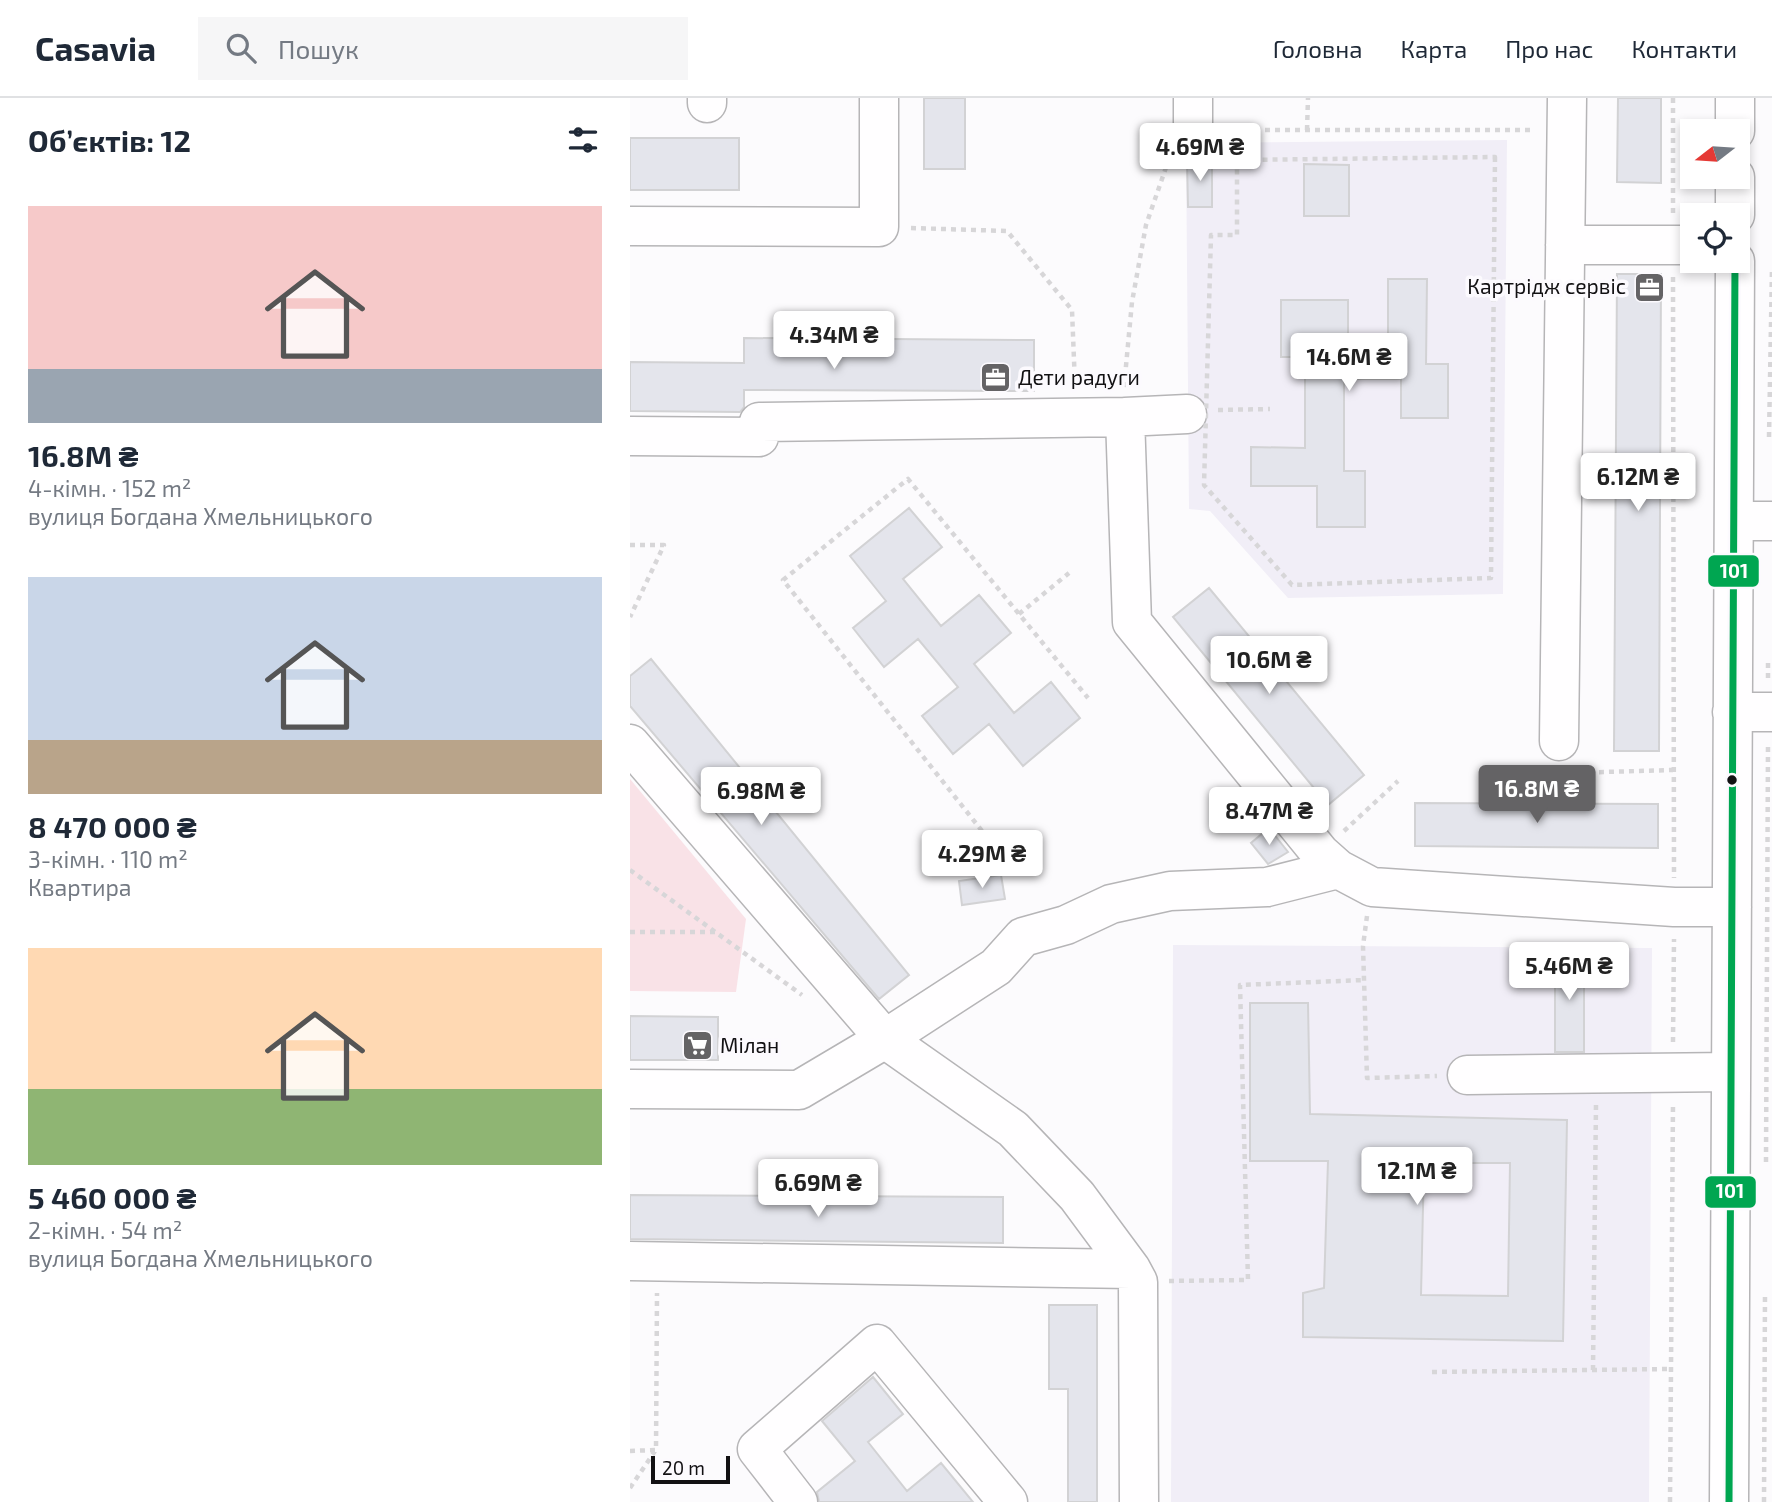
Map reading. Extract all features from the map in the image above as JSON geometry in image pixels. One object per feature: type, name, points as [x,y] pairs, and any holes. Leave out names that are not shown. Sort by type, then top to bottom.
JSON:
[{"type":"street","points":[[630,226],[879,227],[879,98]]},
{"type":"street","points":[[1735,98],[1735,119]]},
{"type":"street","points":[[1557,757],[1567,114]]},
{"type":"street","points":[[1565,245],[1680,245]]},
{"type":"street","points":[[1729,1502],[1732,907],[1758,712],[1734,520],[1735,273]]},
{"type":"street","points":[[630,436],[759,437],[759,422],[1077,418],[1198,413]]},
{"type":"street","points":[[1125,417],[1132,622],[1329,861],[1372,887],[1674,907],[1732,907]]},
{"type":"street","points":[[1734,520],[1772,521]]},
{"type":"street","points":[[630,744],[885,1039],[1013,1129],[1077,1196],[1135,1275],[1139,1502]]},
{"type":"street","points":[[630,1089],[799,1090],[885,1039],[996,967],[1023,937],[1066,925],[1111,904],[1170,891],[1267,887],[1329,861]]},
{"type":"street","points":[[1467,1075],[1731,1072]]},
{"type":"street","points":[[643,1261],[1135,1275]]},
{"type":"street","points":[[798,1502],[757,1449],[877,1344],[1008,1502]]},
{"type":"path","points":[[1307,130],[1308,98]]},
{"type":"path","points":[[1673,98],[1680,203]]},
{"type":"path","points":[[1125,417],[1126,349],[1146,225],[1174,145],[1193,114],[1307,130],[1567,114]]},
{"type":"path","points":[[1495,157],[1491,578],[1292,585],[1204,485],[1198,413],[1211,235],[1237,235],[1237,160],[1495,157]]},
{"type":"path","points":[[879,227],[1007,230],[1072,310],[1077,418]]},
{"type":"path","points":[[1769,446],[1772,267]]},
{"type":"path","points":[[1670,1502],[1673,771],[1682,273]]},
{"type":"path","points":[[1198,413],[1269,409]]},
{"type":"path","points":[[1013,870],[783,580],[908,479],[1088,698]]},
{"type":"path","points":[[630,545],[664,545],[630,617]]},
{"type":"path","points":[[1019,614],[1069,573]]},
{"type":"path","points":[[1765,1176],[1758,712],[1768,657]]},
{"type":"path","points":[[1557,757],[1673,771]]},
{"type":"path","points":[[1329,861],[1398,781]]},
{"type":"path","points":[[630,870],[807,998]]},
{"type":"path","points":[[1372,887],[1363,946],[1367,1078],[1467,1075]]},
{"type":"path","points":[[630,932],[716,932]]},
{"type":"path","points":[[1135,1275],[1248,1280],[1240,985],[1364,980]]},
{"type":"path","points":[[1593,1370],[1596,1074]]},
{"type":"path","points":[[630,1488],[656,1450],[643,1261]]},
{"type":"path","points":[[1765,1287],[1765,1502]]},
{"type":"path","points":[[1432,1372],[1671,1368]]},
{"type":"path","points":[[630,1451],[656,1450]]},
{"type":"path","points":[[1765,1455],[1772,1455]]},
{"type":"shaded area","points":[[1507,140],[1503,594],[1288,598],[1210,511],[1189,509],[1186,143]]},
{"type":"shaded area","points":[[630,779],[746,919],[736,992],[630,991]]},
{"type":"shaded area","points":[[1173,945],[1652,948],[1649,1502],[1171,1502]]},
{"type":"building","points":[[924,98],[965,98],[965,169],[924,169]]},
{"type":"building","points":[[1618,98],[1661,98],[1661,183],[1617,182]]},
{"type":"building","points":[[630,138],[739,138],[739,190],[630,190]]},
{"type":"building","points":[[1187,159],[1212,159],[1212,207],[1188,207]]},
{"type":"building","points":[[1304,164],[1349,165],[1349,216],[1304,216]]},
{"type":"building","points":[[1617,274],[1661,274],[1659,751],[1614,751]]},
{"type":"building","points":[[1388,279],[1427,279],[1426,364],[1448,364],[1448,418],[1401,418],[1401,379],[1344,379],[1344,471],[1365,471],[1365,527],[1317,527],[1317,486],[1251,486],[1251,447],[1305,448],[1305,357],[1281,357],[1281,300],[1348,300],[1348,340],[1388,340]]},
{"type":"building","points":[[744,338],[1034,340],[1034,391],[744,390],[744,407],[740,412],[630,411],[630,362],[744,363]]},
{"type":"building","points":[[909,508],[942,547],[903,579],[941,626],[979,595],[1011,633],[974,664],[1014,713],[1051,682],[1080,718],[1023,766],[989,724],[953,754],[922,716],[958,687],[918,639],[884,667],[853,628],[886,601],[850,556]]},
{"type":"building","points":[[1209,588],[1364,775],[1328,805],[1173,617]]},
{"type":"building","points":[[651,659],[909,975],[879,999],[630,706],[630,676]]},
{"type":"building","points":[[1415,803],[1658,804],[1658,848],[1415,846]]},
{"type":"building","points":[[1269,828],[1288,852],[1268,864],[1251,843]]},
{"type":"building","points":[[1001,875],[1005,899],[962,905],[959,881]]},
{"type":"building","points":[[1555,952],[1584,953],[1584,1052],[1555,1052]]},
{"type":"building","points":[[1250,1003],[1308,1003],[1310,1114],[1567,1120],[1563,1341],[1303,1337],[1303,1293],[1324,1288],[1328,1161],[1250,1161]],"holes":[[[1424,1163],[1510,1163],[1508,1296],[1421,1295]]]},
{"type":"building","points":[[630,1016],[718,1017],[718,1060],[630,1060]]},
{"type":"building","points":[[630,1195],[1003,1197],[1003,1243],[630,1239]]},
{"type":"building","points":[[1049,1305],[1097,1305],[1097,1502],[1068,1502],[1068,1389],[1049,1389]]},
{"type":"building","points":[[873,1377],[903,1414],[868,1442],[907,1491],[941,1463],[973,1502],[819,1502],[817,1492],[855,1461],[822,1421]]},
{"type":"transit line","name":"101","points":[[1729,1502],[1735,273]]},
{"type":"place","name":"Картрiдж сервiс","points":[[1649,287]]},
{"type":"place","name":"Дети радуги","points":[[995,378]]},
{"type":"place","name":"Мілан","points":[[697,1046]]}]
